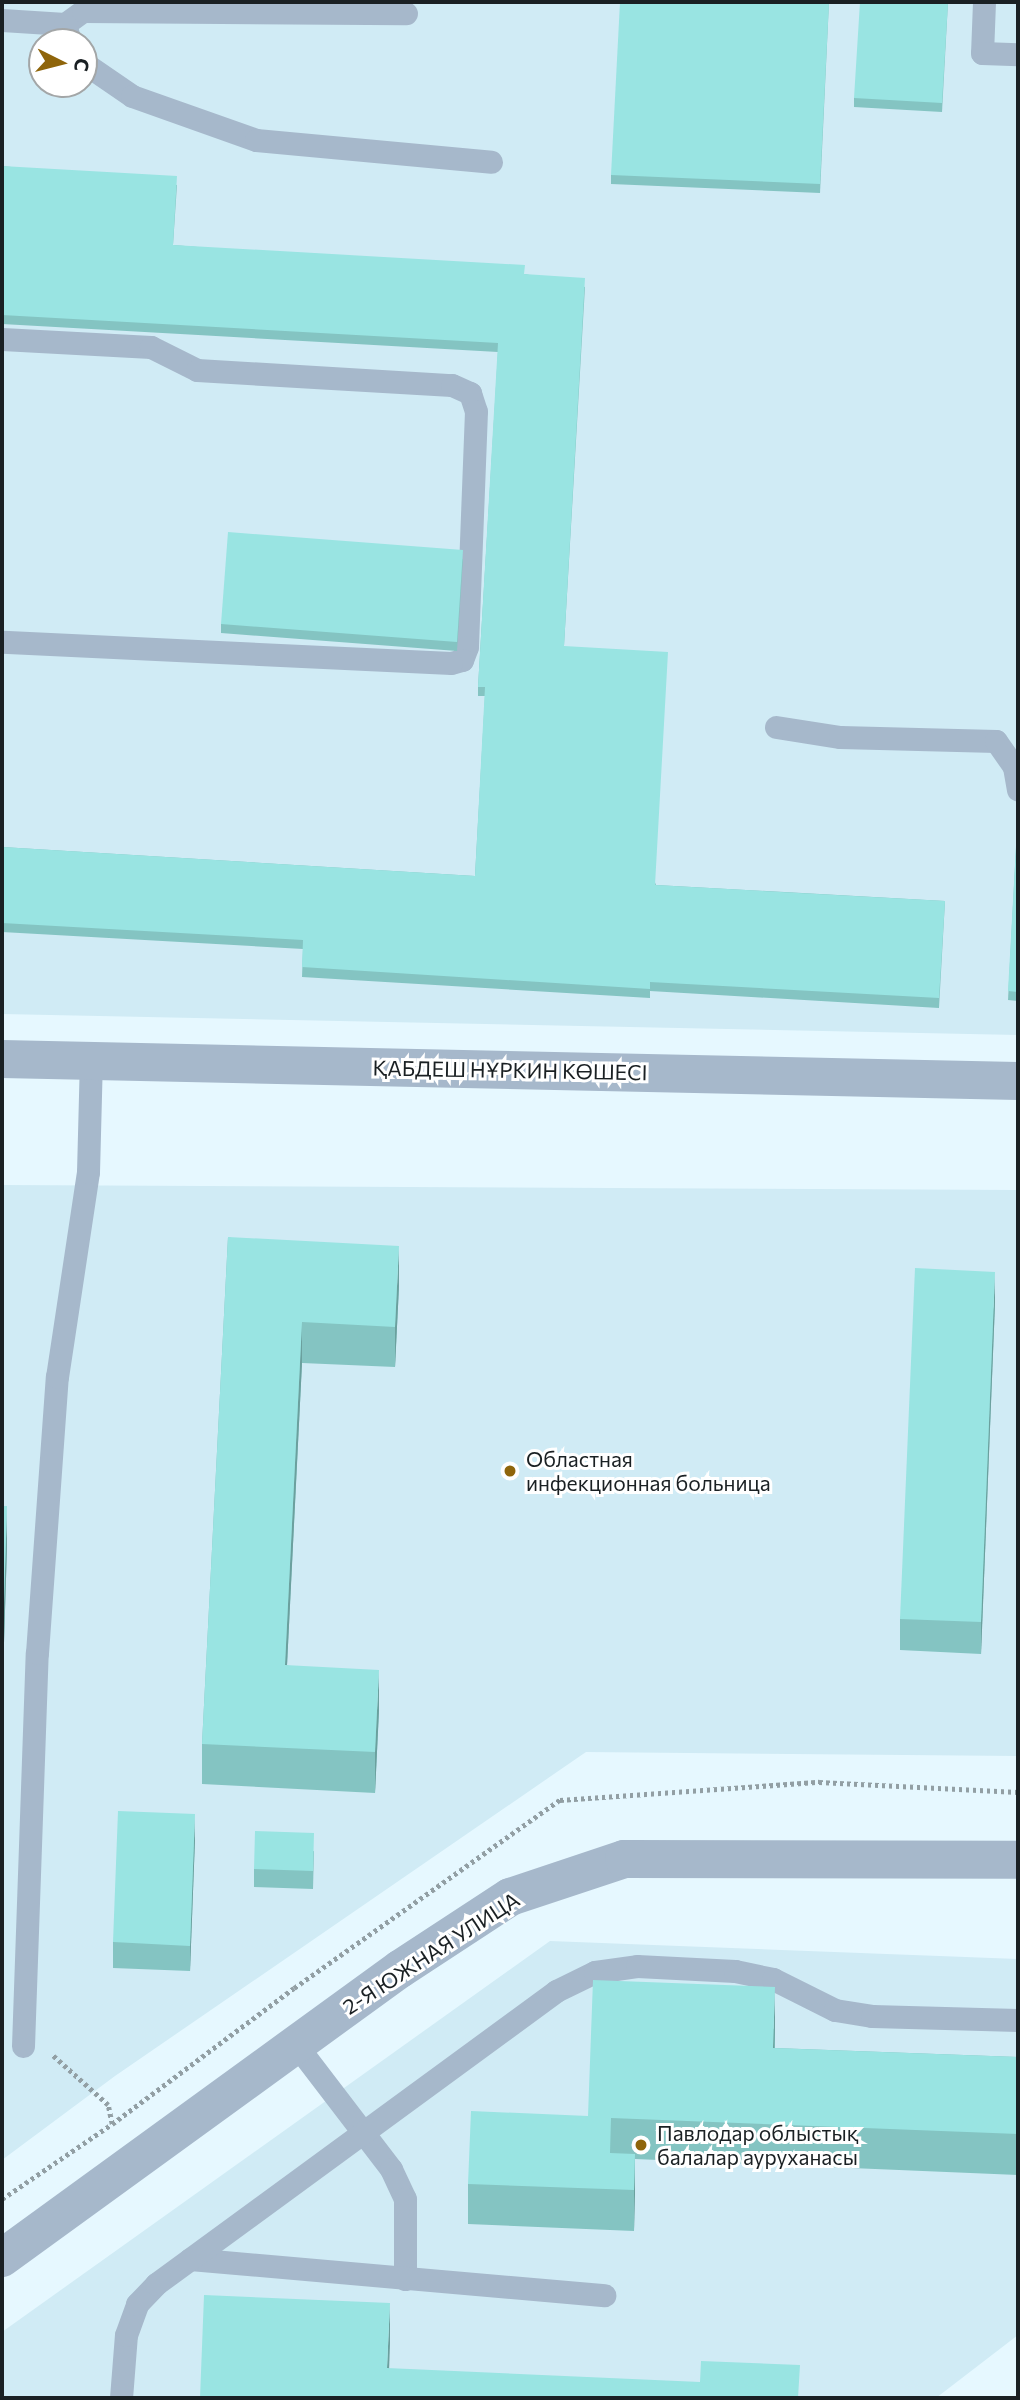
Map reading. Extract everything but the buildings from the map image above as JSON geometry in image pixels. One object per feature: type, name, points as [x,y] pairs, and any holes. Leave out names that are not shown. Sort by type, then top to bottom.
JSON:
[{"type":"street","name":"ҚАБДЕШ НҰРКИН КӨШЕСІ","points":[[2,1059],[1018,1082]]},
{"type":"street","name":"2-Я ЮЖНАЯ УЛИЦА","points":[[2,2258],[400,1969],[510,1897],[624,1859],[1018,1860]]},
{"type":"lane","points":[[984,2],[982,53],[1018,54]]},
{"type":"lane","points":[[71,28],[83,11],[406,13]]},
{"type":"lane","points":[[2,20],[42,28]]},
{"type":"lane","points":[[98,72],[132,96],[256,140],[491,162]]},
{"type":"lane","points":[[2,339],[151,347],[197,370],[452,385],[470,393],[476,411],[467,647],[462,660],[451,663],[2,642]]},
{"type":"lane","points":[[776,727],[840,737],[996,741],[1014,767],[1018,790]]},
{"type":"lane","points":[[23,2046],[37,1653],[57,1377],[88,1172],[90,1061]]},
{"type":"lane","points":[[1018,1069],[1018,1082]]},
{"type":"lane","points":[[121,2398],[125,2335],[136,2304],[190,2259],[556,1991],[595,1972],[637,1966],[735,1971],[774,1979],[835,2010],[1018,2020]]},
{"type":"lane","points":[[296,2046],[391,2169],[405,2199],[405,2279]]},
{"type":"lane","points":[[190,2259],[604,2295]]},
{"type":"path","points":[[2,2199],[112,2124],[108,2105],[48,2051],[23,2046]]},
{"type":"shaded area","points":[[2,2],[1018,2],[1018,1035],[2,1014]]},
{"type":"shaded area","name":"Областная инфекционная больница","points":[[2,1185],[1018,1190],[1018,1756],[586,1752],[115,2076],[2,2160]]},
{"type":"shaded area","name":"Павлодар облыстық балалар ауруханасы","points":[[550,1941],[1018,1959],[1018,2335],[936,2398],[2,2398],[2,2332]]},
{"type":"place","name":"Областная инфекционная больница","points":[[510,1471]]},
{"type":"place","name":"Павлодар облыстық балалар ауруханасы","points":[[641,2145]]}]
